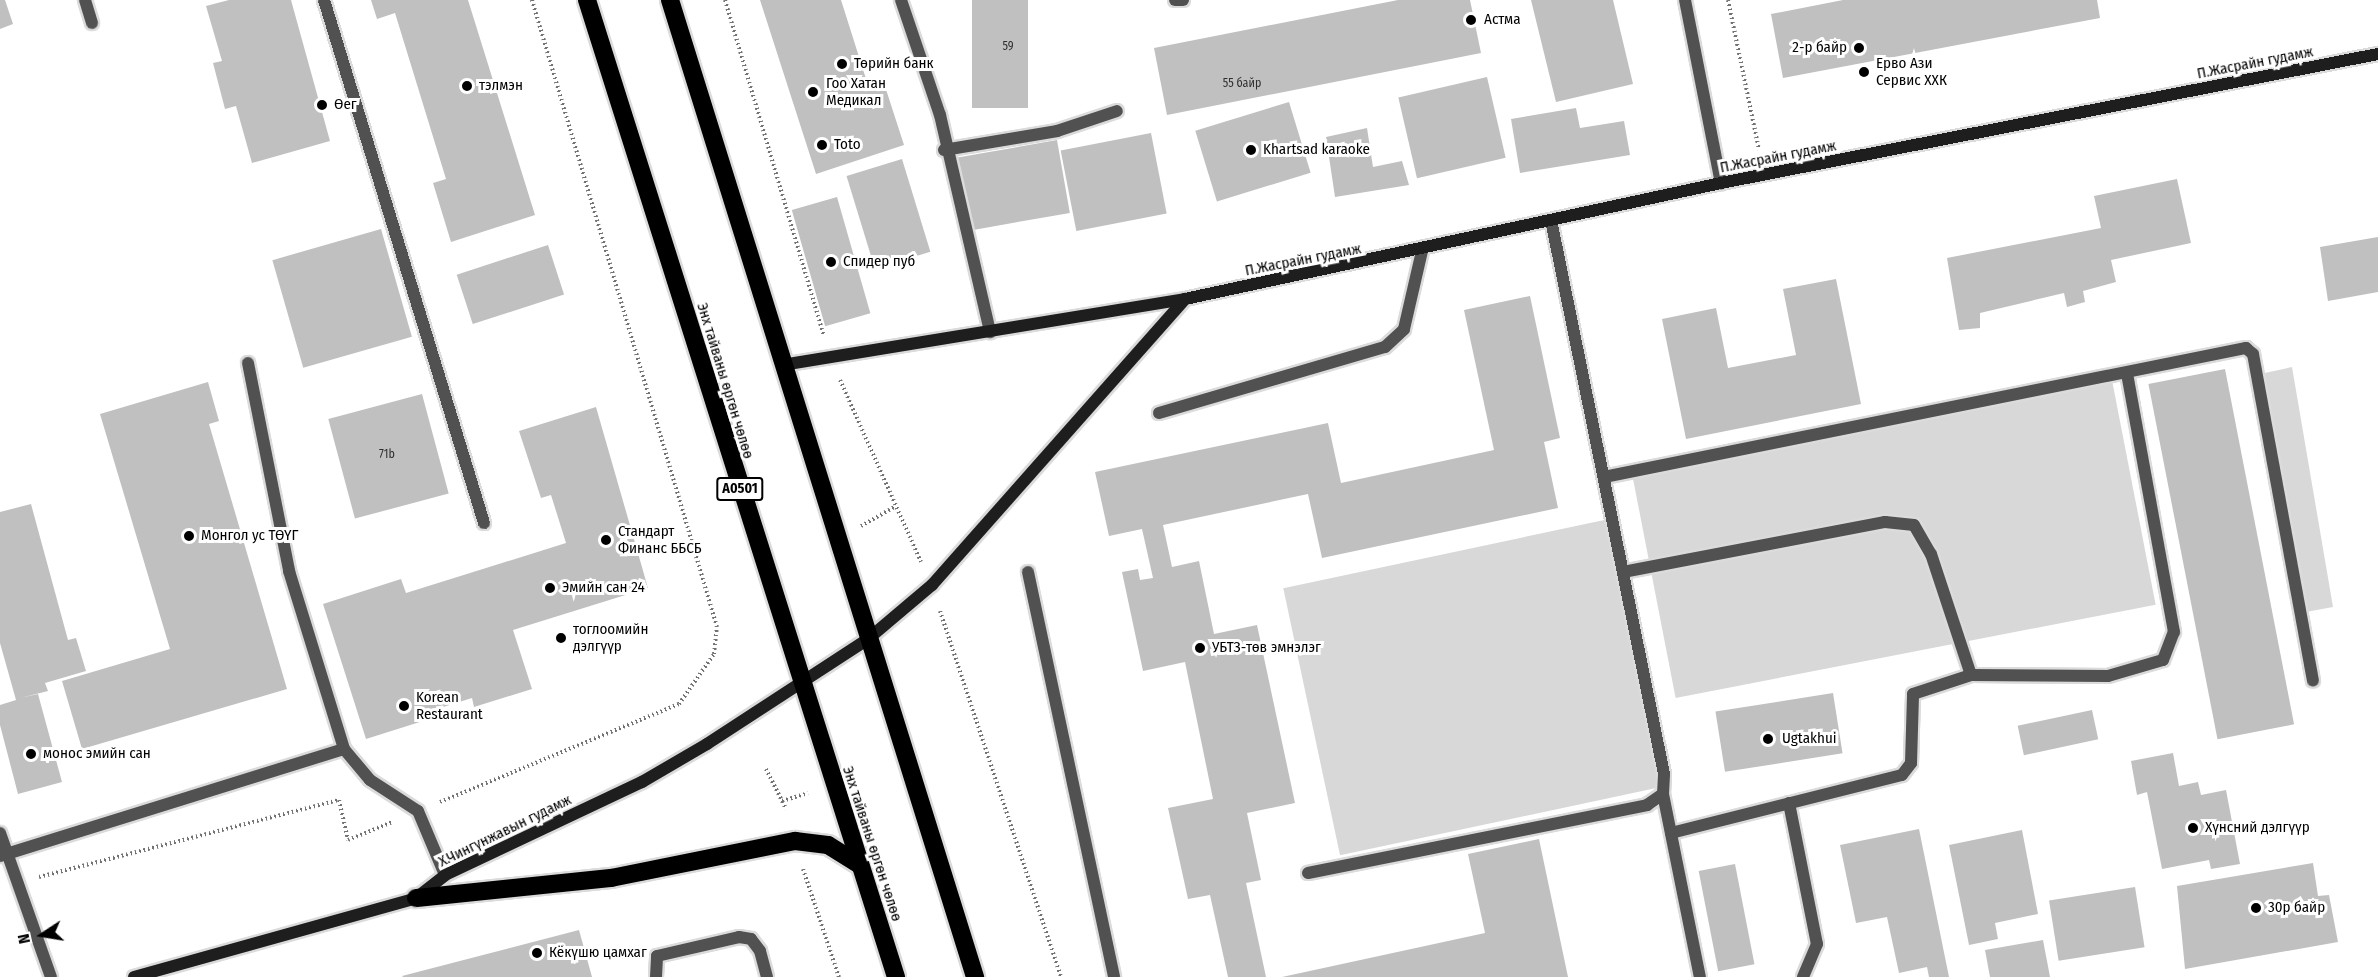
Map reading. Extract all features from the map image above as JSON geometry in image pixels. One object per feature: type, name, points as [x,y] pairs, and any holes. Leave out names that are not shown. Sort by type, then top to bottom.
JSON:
[{"type":"highway","name":"Энх тайваны өргөн чөлөө","points":[[587,0],[800,681],[896,977]]},
{"type":"highway","points":[[670,0],[975,977]]},
{"type":"highway","points":[[416,898],[610,878],[795,841],[828,845],[859,864]]},
{"type":"street","points":[[85,0],[92,22]]},
{"type":"street","points":[[324,0],[484,523]]},
{"type":"street","points":[[901,0],[940,115],[944,150],[990,332]]},
{"type":"street","points":[[1175,0],[1183,0]]},
{"type":"street","points":[[1685,0],[1721,183]]},
{"type":"street","name":"П.Жасрайн гудамж","points":[[783,365],[831,359],[1185,298],[1422,251],[1721,183],[2378,54]]},
{"type":"street","points":[[944,150],[1057,131],[1117,111]]},
{"type":"street","points":[[1551,220],[1664,774],[1663,794],[1700,977]]},
{"type":"street","points":[[1159,413],[1385,347],[1404,329],[1422,251]]},
{"type":"street","points":[[868,639],[932,585],[1185,298]]},
{"type":"street","points":[[1604,477],[2127,374],[2246,348],[2253,354],[2313,681]]},
{"type":"street","points":[[248,363],[289,571],[344,749],[370,780],[418,811],[445,875]]},
{"type":"street","points":[[1671,833],[1902,775],[1911,763],[1913,694],[1971,675],[2108,676],[2163,660],[2174,632],[2127,374]]},
{"type":"street","points":[[1623,572],[1885,522],[1914,525],[1931,554],[1971,675]]},
{"type":"street","points":[[1028,573],[1114,977]]},
{"type":"street","name":"Х.Чингүнжавын гудамж","points":[[134,977],[416,898],[445,875],[642,782],[868,639]]},
{"type":"street","points":[[4,855],[344,749]]},
{"type":"street","points":[[1308,873],[1647,805],[1663,794]]},
{"type":"street","points":[[1789,803],[1817,944],[1803,977]]},
{"type":"street","points":[[0,833],[4,855],[17,882],[51,977]]},
{"type":"street","points":[[656,977],[657,956],[739,938],[751,939],[760,951],[767,977]]},
{"type":"path","points":[[17,882],[339,800],[348,840],[679,704],[714,654],[717,627],[709,587],[532,0]]},
{"type":"path","points":[[725,0],[831,359],[932,585],[1061,977]]},
{"type":"path","points":[[1728,0],[1764,175]]},
{"type":"path","points":[[856,529],[896,506]]},
{"type":"path","points":[[766,769],[786,809]]},
{"type":"path","points":[[782,801],[808,793]]},
{"type":"path","points":[[801,862],[839,977]]},
{"type":"shaded area","points":[[2292,367],[2333,607],[2306,612],[2260,374]]},
{"type":"shaded area","points":[[2111,375],[2156,605],[1676,698],[1631,468]]},
{"type":"shaded area","points":[[1609,519],[1666,786],[1340,855],[1283,588]]},
{"type":"building","points":[[0,0],[5,0],[13,24],[0,29]]},
{"type":"building","points":[[229,0],[291,0],[330,141],[252,163],[236,106],[225,109],[213,63],[222,61],[206,6]]},
{"type":"building","points":[[371,0],[468,0],[535,215],[451,242],[433,183],[446,179],[395,13],[377,19]]},
{"type":"building","points":[[760,0],[841,0],[867,82],[882,77],[904,145],[816,174]]},
{"type":"building","points":[[972,0],[1028,0],[1028,108],[972,108]]},
{"type":"building","points":[[1398,0],[1470,0],[1481,53],[1167,115],[1154,48]]},
{"type":"building","points":[[1531,0],[1613,0],[1633,84],[1556,102]]},
{"type":"building","name":"2-р байр","points":[[1843,0],[2097,0],[2100,18],[1783,78],[1771,14]]},
{"type":"building","points":[[1487,77],[1506,158],[1417,178],[1398,97]]},
{"type":"building","name":"Khartsad karaoke","points":[[1289,102],[1311,173],[1217,201],[1195,131]]},
{"type":"building","points":[[1576,108],[1580,128],[1624,121],[1630,155],[1520,173],[1511,119]]},
{"type":"building","points":[[1367,128],[1373,167],[1402,161],[1409,185],[1335,197],[1326,137]]},
{"type":"building","points":[[1151,133],[1167,213],[1076,231],[1061,151]]},
{"type":"building","points":[[1057,140],[1070,213],[970,230],[958,158]]},
{"type":"building","points":[[902,159],[930,252],[875,269],[847,176]]},
{"type":"building","points":[[2177,179],[2191,243],[2111,260],[2116,282],[2083,291],[2085,302],[2067,307],[2064,293],[1980,313],[1980,328],[1959,330],[1947,258],[2101,228],[2094,196]]},
{"type":"building","name":"Спидер пуб","points":[[837,197],[870,313],[825,326],[792,210]]},
{"type":"building","points":[[381,229],[412,337],[303,368],[272,260]]},
{"type":"building","points":[[2378,237],[2378,292],[2328,301],[2320,247]]},
{"type":"building","points":[[548,245],[564,294],[473,324],[457,275]]},
{"type":"building","points":[[1836,279],[1861,404],[1686,439],[1662,319],[1716,308],[1728,368],[1796,355],[1783,289]]},
{"type":"building","name":"УБТЗ-төв эмнэлэг","points":[[1530,296],[1560,438],[1544,442],[1558,508],[1322,558],[1308,494],[1163,525],[1172,567],[1199,561],[1214,634],[1257,625],[1295,803],[1247,813],[1261,880],[1246,883],[1266,977],[1228,977],[1210,895],[1188,899],[1168,808],[1213,799],[1185,662],[1143,671],[1122,572],[1138,569],[1140,580],[1153,578],[1142,529],[1109,536],[1095,472],[1328,423],[1341,483],[1494,450],[1464,310]]},
{"type":"building","points":[[2225,369],[2294,724],[2218,739],[2148,384]]},
{"type":"building","name":"Монгол ус ТӨҮГ","points":[[208,382],[219,421],[209,424],[287,689],[82,749],[62,681],[170,649],[100,414]]},
{"type":"building","points":[[422,394],[449,493],[355,519],[328,419]]},
{"type":"building","points":[[596,407],[648,588],[513,630],[532,689],[474,707],[472,698],[440,708],[442,715],[366,739],[323,604],[401,579],[406,593],[566,543],[551,495],[541,498],[519,431]]},
{"type":"building","points":[[31,504],[68,640],[76,638],[86,671],[45,683],[48,691],[20,698],[38,694],[62,782],[18,794],[0,725],[0,705],[16,700],[0,643],[0,512]]},
{"type":"building","points":[[1833,693],[1843,753],[1725,772],[1715,712]]},
{"type":"building","points":[[2092,710],[2098,739],[2024,755],[2018,726]]},
{"type":"building","name":"Хүнсний дэлгүүр","points":[[2173,753],[2179,786],[2198,782],[2201,795],[2226,790],[2240,864],[2211,869],[2209,860],[2162,869],[2147,792],[2137,795],[2131,761]]},
{"type":"building","points":[[1919,829],[1949,977],[1929,977],[1927,967],[1899,973],[1887,917],[1856,923],[1840,845]]},
{"type":"building","points":[[2022,830],[2038,914],[1995,923],[1998,939],[1969,945],[1949,845]]},
{"type":"building","points":[[1539,839],[1568,977],[1282,977],[1485,933],[1468,854]]},
{"type":"building","name":"30р байр","points":[[2313,863],[2318,896],[2329,895],[2338,942],[2185,969],[2177,886]]},
{"type":"building","points":[[1735,864],[1754,964],[1718,971],[1699,871]]},
{"type":"building","points":[[2135,887],[2145,947],[2059,961],[2049,901]]},
{"type":"building","name":"Кёкүшю цамхаг","points":[[579,930],[592,977],[402,976]]},
{"type":"building","points":[[2043,940],[2050,977],[1990,977],[1985,950]]},
{"type":"place","name":"Астма","points":[[1471,20]]},
{"type":"place","name":"2-р байр","points":[[1859,48]]},
{"type":"place","name":"Төрийн банк","points":[[842,64]]},
{"type":"place","name":"Ерво Ази Сервис ХХК","points":[[1864,72]]},
{"type":"place","name":"тэлмэн","points":[[467,86]]},
{"type":"place","name":"Гоо Хатан Медикал","points":[[813,92]]},
{"type":"place","name":"Өег","points":[[322,105]]},
{"type":"place","name":"Toto","points":[[822,145]]},
{"type":"place","name":"Khartsad karaoke","points":[[1251,150]]},
{"type":"place","name":"Спидер пуб","points":[[831,262]]},
{"type":"place","name":"Монгол ус ТӨҮГ","points":[[189,536]]},
{"type":"place","name":"Стандарт Финанс ББСБ","points":[[606,540]]},
{"type":"place","name":"Эмийн сан 24","points":[[550,588]]},
{"type":"place","name":"тоглоомийн дэлгүүр","points":[[561,638]]},
{"type":"place","name":"УБТЗ-төв эмнэлэг","points":[[1200,648]]},
{"type":"place","name":"Korean Restaurant","points":[[404,706]]},
{"type":"place","name":"Ugtakhui","points":[[1768,739]]},
{"type":"place","name":"монос эмийн сан","points":[[31,754]]},
{"type":"place","name":"Хүнсний дэлгүүр","points":[[2193,828]]},
{"type":"place","name":"30р байр","points":[[2256,908]]},
{"type":"place","name":"Кёкүшю цамхаг","points":[[537,953]]}]
